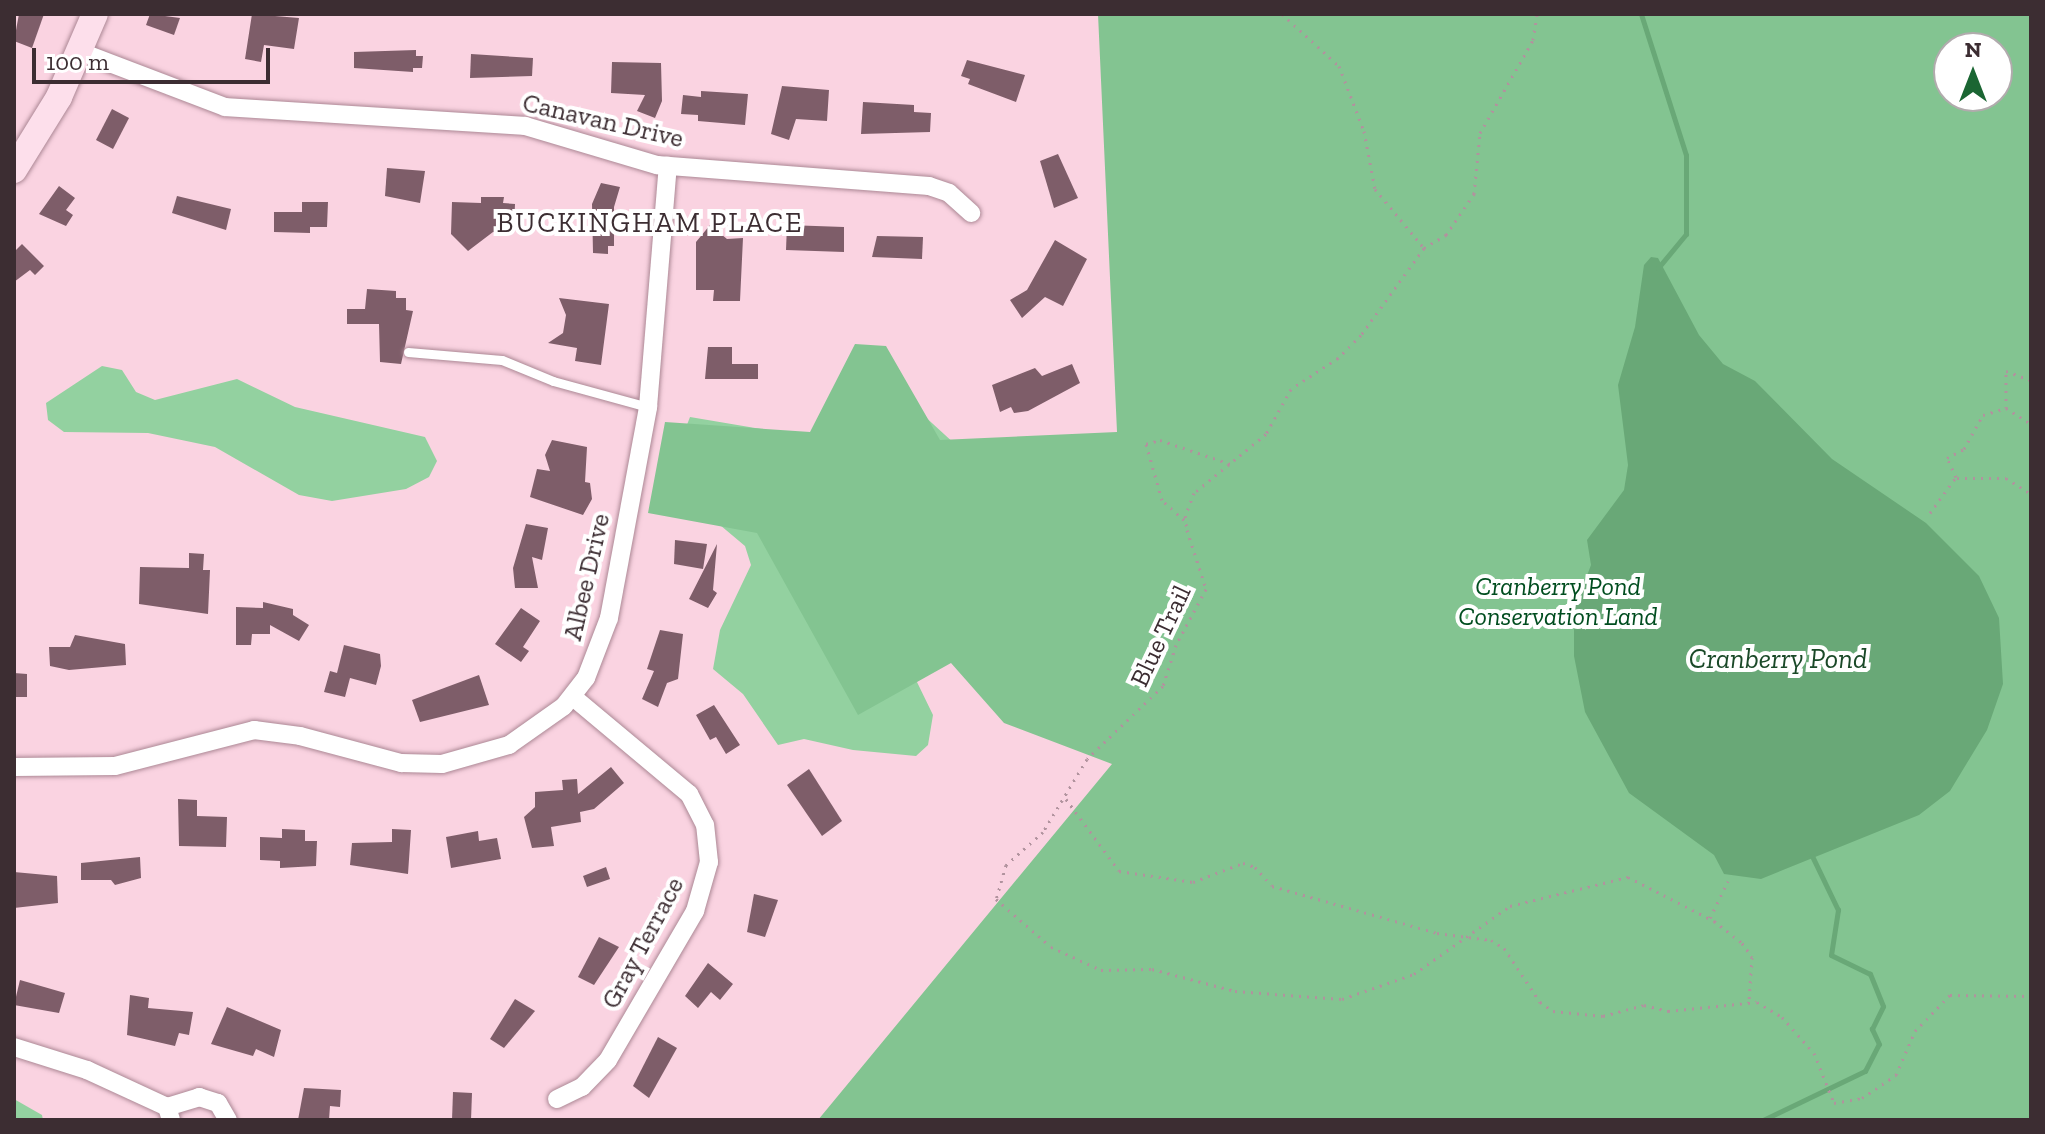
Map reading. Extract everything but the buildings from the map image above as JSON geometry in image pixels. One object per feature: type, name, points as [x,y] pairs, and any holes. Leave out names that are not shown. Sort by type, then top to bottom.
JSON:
[{"type":"main road","points":[[14,170],[81,52],[95,14]]},
{"type":"street","name":"Canavan Drive","points":[[81,52],[225,107],[525,126],[668,166],[929,186],[949,193],[971,213]]},
{"type":"street","name":"Albee Drive","points":[[14,767],[115,766],[254,730],[300,736],[401,763],[442,764],[483,755],[521,739],[573,697],[606,630],[648,407],[668,166]]},
{"type":"street","name":"Gray Terrace","points":[[557,1099],[582,1087],[608,1060],[695,911],[709,862],[705,825],[689,794],[573,697]]},
{"type":"street","points":[[14,1047],[87,1070],[169,1114],[209,1098],[221,1106],[228,1120]]},
{"type":"lane","points":[[408,352],[502,360],[553,381],[648,407]]},
{"type":"path","points":[[1282,14],[1339,66],[1364,131],[1375,189],[1424,248]]},
{"type":"path","points":[[1231,464],[1160,440],[1146,444],[1162,500],[1186,521],[1194,493],[1231,464],[1271,429],[1291,389],[1338,358],[1361,335],[1424,248],[1446,235],[1474,194],[1480,133],[1533,40],[1537,14]]},
{"type":"path","points":[[2006,408],[2006,371],[2031,380]]},
{"type":"path","points":[[1956,477],[1947,458],[1964,449],[1983,415],[2006,408],[2031,424]]},
{"type":"path","points":[[1956,477],[2006,478],[2031,494]]},
{"type":"path","points":[[1930,513],[1956,477]]},
{"type":"path","name":"Blue Trail","points":[[1186,521],[1205,580],[1203,603],[1176,645],[1157,696],[1087,759],[1066,798],[1034,842],[1006,865],[996,899],[1051,947],[1101,970],[1152,969],[1235,991],[1342,999],[1401,981],[1467,939],[1487,918],[1510,906],[1618,876],[1710,918],[1750,953],[1749,1001]]},
{"type":"path","points":[[1066,798],[1119,871],[1193,882],[1243,863],[1255,867],[1272,886],[1467,939],[1491,940],[1504,948],[1540,1002],[1573,1016],[1603,1016],[1644,1005],[1685,1011],[1749,1001],[1782,1017],[1814,1053],[1834,1103],[1844,1105],[1896,1075],[1915,1031],[1950,995],[2031,996]]},
{"type":"path","points":[[1710,918],[1728,881]]},
{"type":"shaded area","points":[[102,366],[122,370],[136,392],[155,400],[237,379],[295,407],[425,437],[437,461],[429,477],[406,489],[332,501],[299,495],[215,447],[148,433],[64,432],[48,420],[46,403]]},
{"type":"shaded area","points":[[921,413],[980,467],[1019,627],[916,680],[933,715],[928,745],[916,756],[853,750],[804,739],[778,745],[743,694],[713,669],[720,630],[751,565],[745,546],[720,525],[678,448],[690,417],[814,438]]},
{"type":"shaded area","points":[[14,1099],[42,1115],[43,1120],[14,1120]]},
{"type":"green space","name":"Cranberry Pond Conservation Land","points":[[1098,14],[2031,14],[2031,1120],[818,1120],[1112,764],[1004,723],[951,663],[858,715],[757,533],[648,513],[665,422],[810,432],[855,344],[886,346],[940,440],[1117,432]]},
{"type":"water","name":"Cranberry Pond","points":[[1651,257],[1658,258],[1699,335],[1723,364],[1755,381],[1832,459],[1926,523],[1979,576],[1999,618],[2003,684],[1987,730],[1950,791],[1919,815],[1761,879],[1724,874],[1714,855],[1629,793],[1585,712],[1574,656],[1574,610],[1591,565],[1587,540],[1624,490],[1628,465],[1618,385],[1635,327],[1644,265]]},
{"type":"waterway","points":[[1641,14],[1686,155],[1686,234],[1658,268]]},
{"type":"waterway","points":[[1763,1120],[1865,1071],[1879,1044],[1872,1029],[1883,1006],[1870,974],[1831,955],[1838,910],[1812,856]]},
{"type":"district","name":"BUCKINGHAM PLACE","points":[[650,223]]}]
